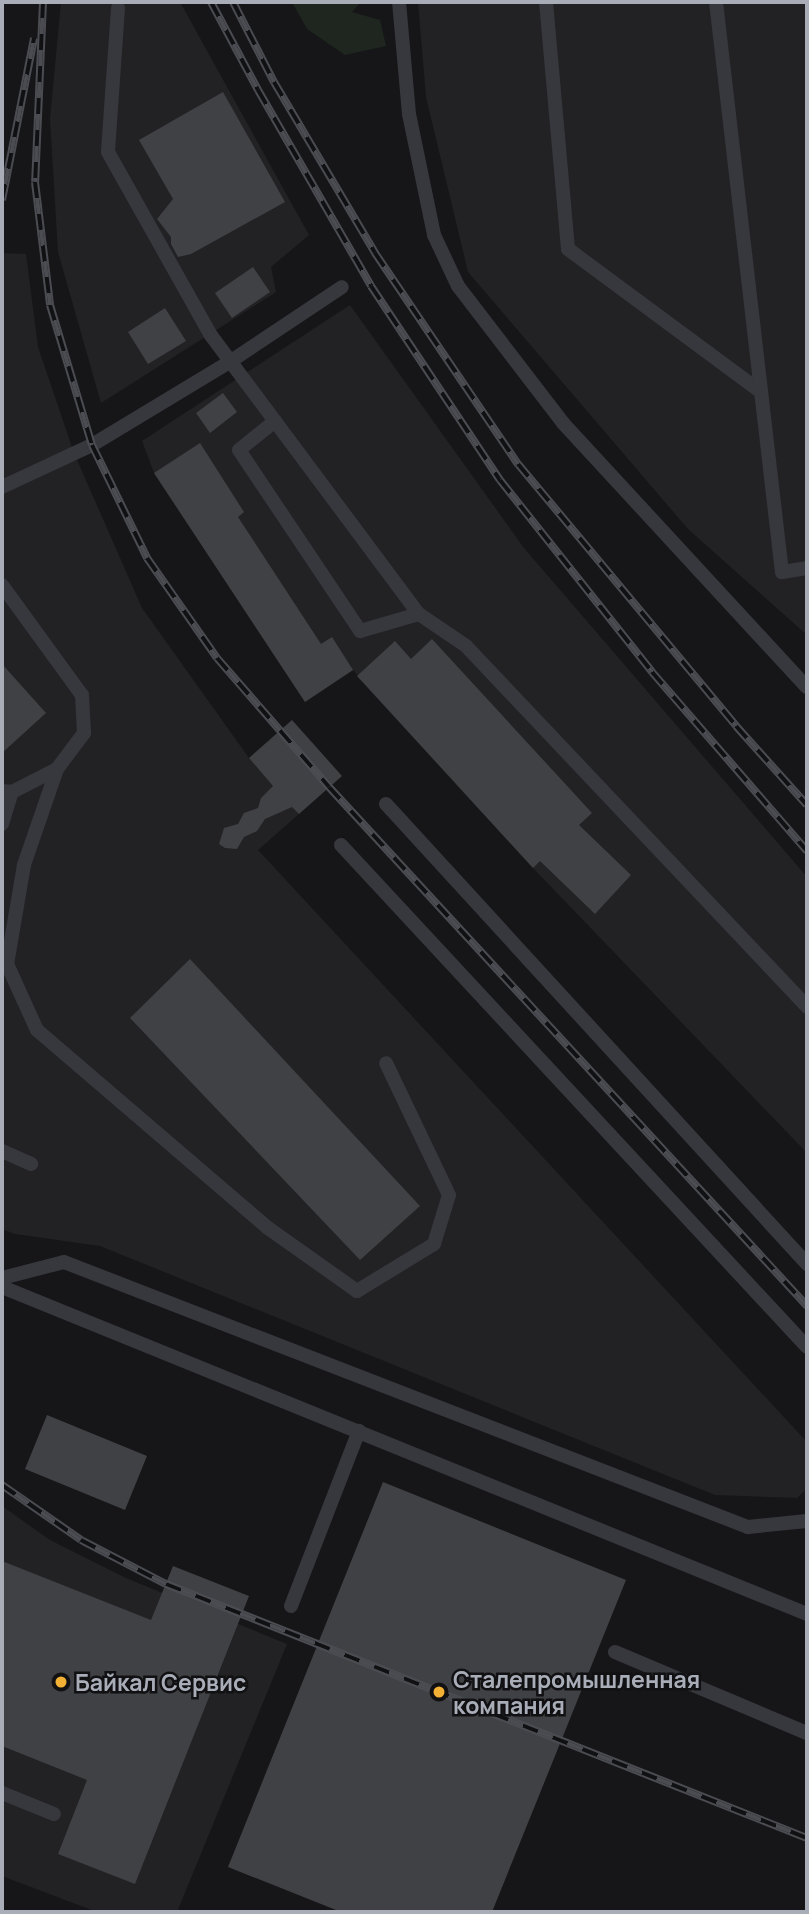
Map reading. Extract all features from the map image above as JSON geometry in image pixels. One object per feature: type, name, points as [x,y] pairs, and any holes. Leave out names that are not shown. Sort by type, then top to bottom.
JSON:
[{"type":"lane","points":[[399,2],[409,114],[434,235],[458,286],[563,423],[807,687]]},
{"type":"lane","points":[[546,2],[568,249],[761,392]]},
{"type":"lane","points":[[716,2],[782,572],[807,568]]},
{"type":"lane","points":[[118,8],[108,152],[210,334],[419,614],[467,646],[807,1007]]},
{"type":"lane","points":[[2,487],[92,445],[231,361],[342,287]]},
{"type":"lane","points":[[275,421],[239,450],[360,631],[419,614]]},
{"type":"lane","points":[[2,585],[82,695],[84,733],[57,769],[24,865],[7,964],[37,1030],[268,1228],[357,1291],[434,1244],[449,1195],[386,1063]]},
{"type":"lane","points":[[2,824],[7,791],[57,769]]},
{"type":"lane","points":[[386,804],[807,1264]]},
{"type":"lane","points":[[341,845],[807,1346]]},
{"type":"lane","points":[[2,1151],[31,1164]]},
{"type":"lane","points":[[2,1279],[64,1262],[748,1527],[807,1521]]},
{"type":"lane","points":[[2,1287],[807,1614]]},
{"type":"lane","points":[[291,1606],[359,1431]]},
{"type":"lane","points":[[615,1652],[807,1733]]},
{"type":"lane","points":[[2,1793],[54,1814]]},
{"type":"shaded area","points":[[61,2],[180,2],[309,235],[271,267],[276,292],[101,403],[58,252],[50,119]]},
{"type":"shaded area","points":[[292,2],[361,2],[352,12],[380,20],[386,46],[345,55],[307,29]]},
{"type":"shaded area","points":[[418,2],[807,2],[807,635],[688,529],[468,272],[426,97]]},
{"type":"shaded area","points":[[2,253],[26,254],[38,347],[74,453],[142,608],[249,758],[299,814],[258,850],[807,1442],[807,1488],[797,1498],[715,1495],[100,1246],[15,1234],[2,1229]]},
{"type":"shaded area","points":[[350,305],[524,548],[807,877],[807,1153],[533,868],[353,670],[305,702],[154,473],[142,441]]},
{"type":"shaded area","points":[[2,1506],[50,1540],[126,1578],[287,1644],[177,1912],[97,1912],[2,1876]]},
{"type":"building","points":[[223,92],[285,202],[191,254],[178,257],[171,244],[171,237],[157,219],[173,199],[139,140]]},
{"type":"building","points":[[253,267],[270,292],[232,318],[215,293]]},
{"type":"building","points":[[165,308],[186,341],[148,364],[128,332]]},
{"type":"building","points":[[223,393],[237,412],[210,433],[196,413]]},
{"type":"building","points":[[200,443],[244,512],[238,517],[321,644],[332,637],[353,670],[305,702],[154,473]]},
{"type":"building","points":[[432,639],[592,813],[579,825],[631,875],[595,914],[540,861],[533,868],[357,676],[395,641],[411,659]]},
{"type":"building","points":[[2,664],[46,713],[2,753]]},
{"type":"building","points":[[292,720],[342,776],[299,814],[292,807],[265,819],[257,831],[244,837],[237,849],[225,848],[219,844],[224,828],[238,824],[244,813],[258,808],[261,798],[273,786],[249,758]]},
{"type":"building","points":[[190,959],[420,1206],[360,1260],[130,1018]]},
{"type":"building","points":[[47,1415],[147,1456],[125,1510],[25,1469]]},
{"type":"building","name":"Сталепромышленная компания","points":[[383,1482],[626,1580],[492,1912],[341,1912],[228,1867]]},
{"type":"building","points":[[2,1561],[151,1620],[173,1566],[249,1596],[135,1884],[58,1854],[87,1780],[2,1746]]},
{"type":"railway","points":[[43,2],[35,182],[50,305],[92,445],[147,558],[217,658],[329,787],[807,1306]]},
{"type":"railway","points":[[211,2],[258,90],[371,286],[500,480],[652,672],[807,851]]},
{"type":"railway","points":[[233,2],[274,82],[375,253],[518,464],[736,726],[807,805]]},
{"type":"railway","points":[[2,200],[34,38]]},
{"type":"railway","points":[[2,1485],[81,1540],[166,1584],[807,1838]]},
{"type":"place","name":"Байкал Сервис","points":[[61,1682]]},
{"type":"place","name":"Сталепромышленная компания","points":[[439,1692]]}]
